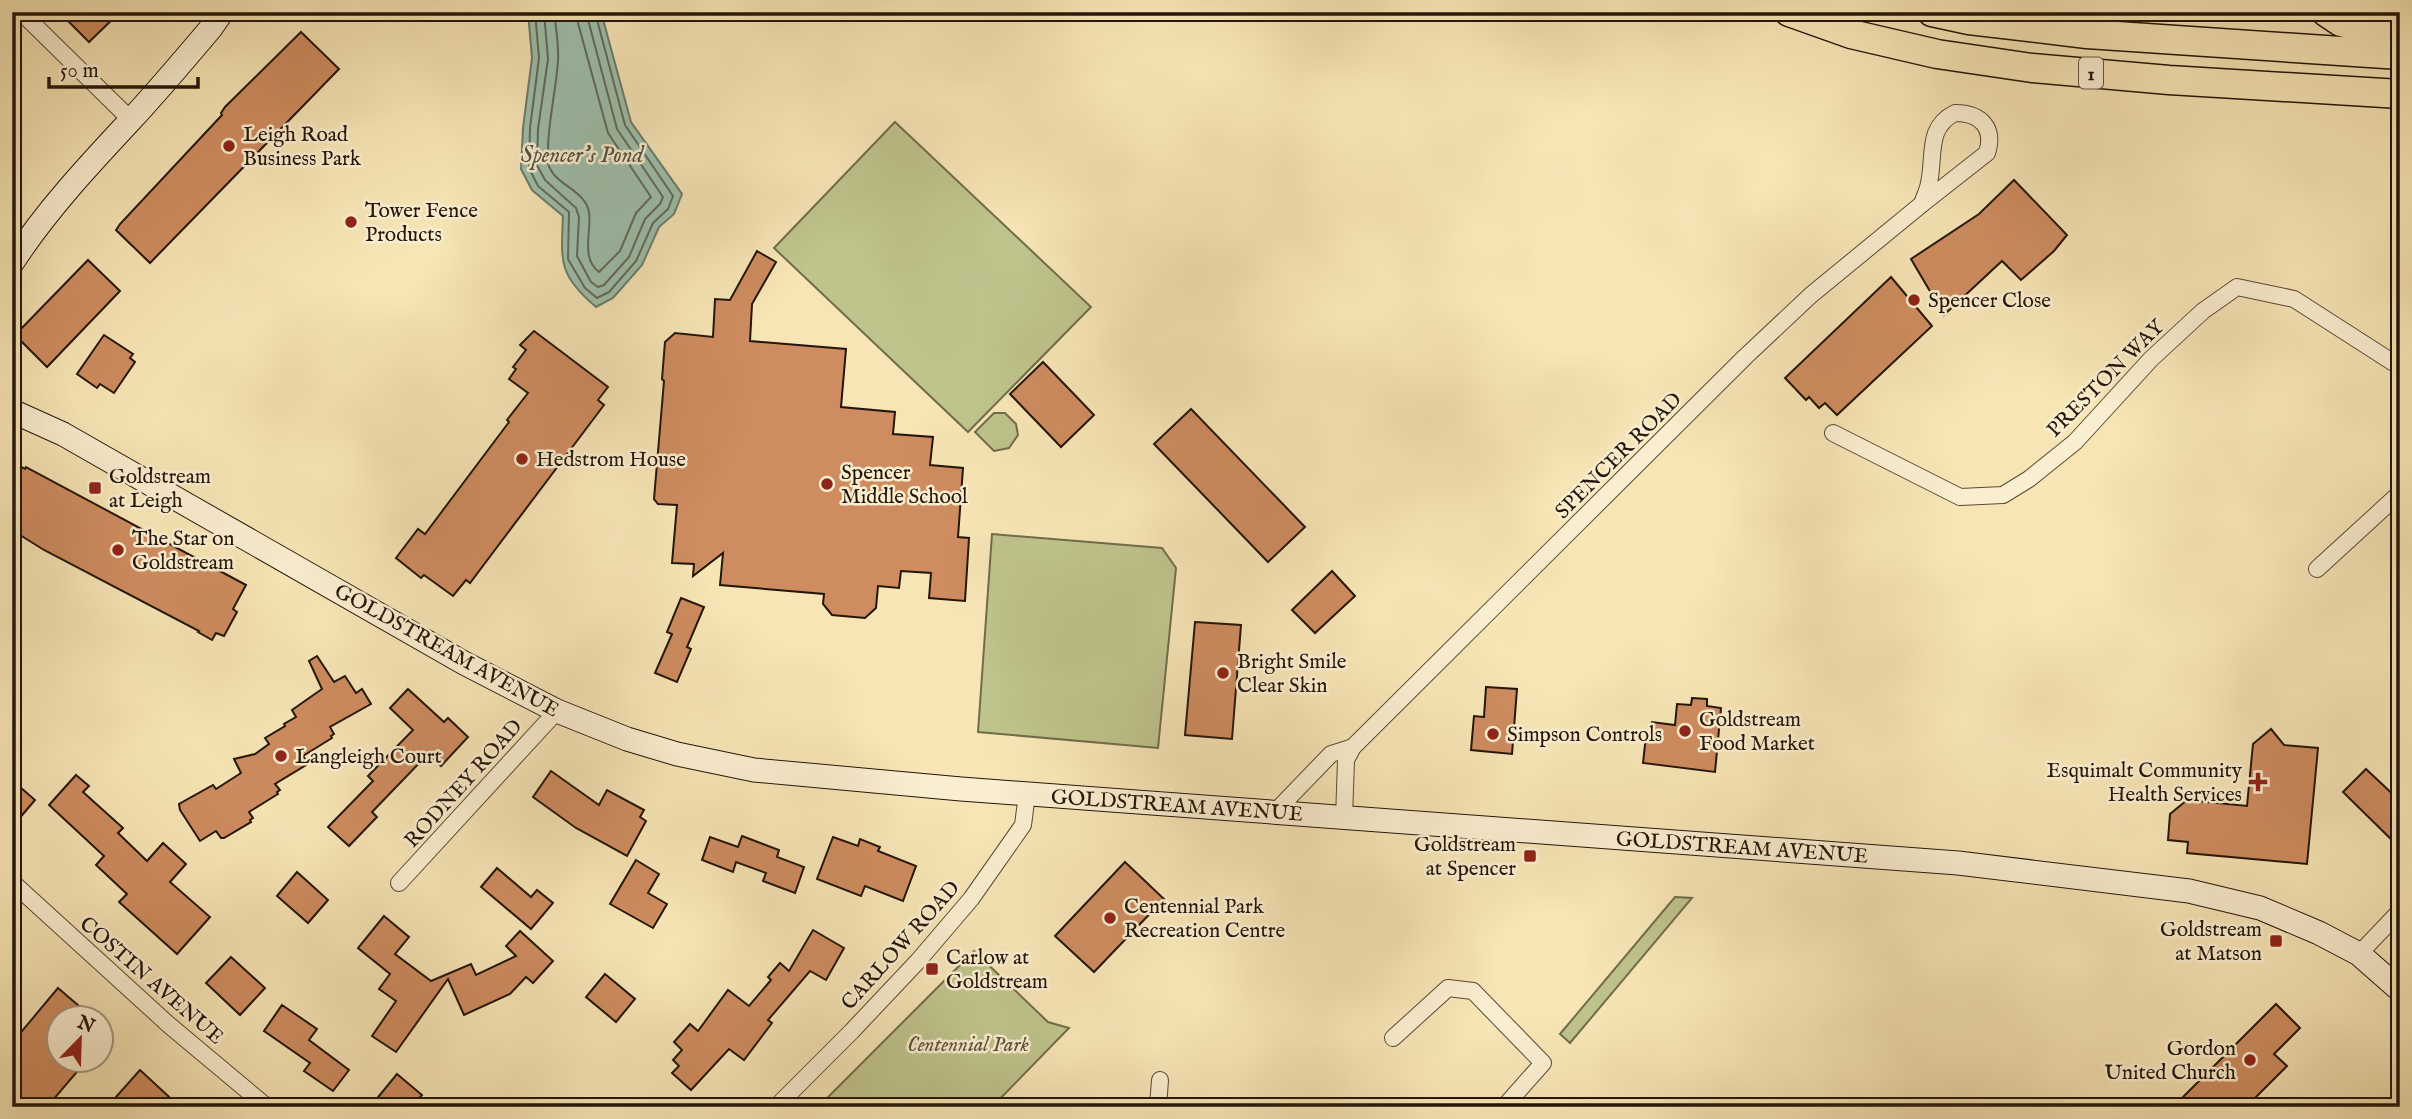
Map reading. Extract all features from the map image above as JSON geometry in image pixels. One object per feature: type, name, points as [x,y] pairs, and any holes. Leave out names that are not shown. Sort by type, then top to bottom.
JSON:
[{"type":"highway","name":"1","points":[[1789,12],[1851,34],[1937,54],[2032,68],[2169,80],[2400,94]]},
{"type":"highway","name":"1","points":[[1932,12],[1969,20],[2087,34],[2400,55]]},
{"type":"highway","points":[[2326,12],[2341,22],[2400,38]]},
{"type":"main road","points":[[12,263],[66,190],[211,29],[222,12]]},
{"type":"main road","name":"GOLDSTREAM AVENUE","points":[[12,411],[63,434],[464,663],[557,711],[639,743],[677,754],[754,770],[1027,794],[1958,863],[2124,882],[2189,891],[2260,908],[2319,933],[2359,954],[2400,990]]},
{"type":"street","points":[[22,17],[131,120]]},
{"type":"street","name":"SPENCER ROAD","points":[[1275,812],[1331,754],[1353,747],[1745,357],[1811,295],[1987,153],[1990,141],[1986,127],[1979,119],[1968,113],[1955,113],[1944,118],[1933,142],[1929,184],[1922,204]]},
{"type":"street","name":"PRESTON WAY","points":[[1833,433],[1960,497],[2004,495],[2029,479],[2075,442],[2151,359],[2203,312],[2237,287],[2294,299],[2400,367]]},
{"type":"street","points":[[2317,569],[2400,493]]},
{"type":"street","name":"RODNEY ROAD","points":[[400,883],[557,711]]},
{"type":"street","points":[[1344,818],[1346,760],[1353,747]]},
{"type":"street","name":"CARLOW ROAD","points":[[776,1107],[862,1021],[971,899],[1023,825],[1027,794]]},
{"type":"street","name":"COSTIN AVENUE","points":[[12,882],[169,1025],[267,1107]]},
{"type":"street","points":[[2359,954],[2400,911]]},
{"type":"street","points":[[1394,1038],[1448,988],[1473,991],[1543,1063],[1504,1107]]},
{"type":"street","points":[[1158,1107],[1160,1080]]},
{"type":"green space","points":[[895,122],[1091,307],[968,432],[774,248]]},
{"type":"green space","points":[[994,413],[1005,413],[1016,424],[1018,435],[1009,448],[994,451],[975,432]]},
{"type":"green space","points":[[992,534],[1162,548],[1176,568],[1158,748],[978,732]]},
{"type":"green space","points":[[1675,897],[1692,898],[1570,1043],[1560,1034]]},
{"type":"green space","name":"Centennial Park","points":[[974,951],[1048,1022],[1069,1028],[992,1107],[818,1107]]},
{"type":"water","name":"Spencer's Pond","points":[[528,12],[601,12],[631,122],[682,194],[674,214],[659,227],[642,265],[613,298],[596,307],[575,286],[564,266],[563,216],[532,190],[521,169],[532,58]]},
{"type":"building","points":[[59,12],[120,12],[89,42]]},
{"type":"building","name":"Leigh Road Business Park","points":[[301,32],[339,69],[150,263],[116,230],[222,115],[225,107]]},
{"type":"building","points":[[2014,180],[2067,235],[2054,251],[2021,280],[2002,261],[1944,315],[1911,259],[1979,214]]},
{"type":"building","points":[[757,251],[776,262],[752,304],[750,341],[846,349],[841,407],[895,412],[893,434],[933,437],[930,465],[963,468],[958,537],[969,538],[965,601],[929,598],[931,573],[901,571],[899,588],[878,586],[876,608],[865,618],[832,615],[823,604],[824,594],[720,585],[723,553],[693,576],[694,564],[672,563],[677,505],[658,504],[654,499],[665,342],[675,333],[713,337],[715,299],[730,300]]},
{"type":"building","points":[[88,260],[120,291],[47,367],[15,335]]},
{"type":"building","points":[[1891,277],[1932,326],[1837,415],[1825,403],[1819,408],[1809,397],[1806,400],[1785,378]]},
{"type":"building","name":"Hedstrom House","points":[[534,331],[608,387],[598,400],[604,405],[470,583],[466,580],[453,596],[424,575],[421,578],[396,558],[418,529],[425,534],[528,393],[509,379],[516,369],[513,367],[526,350],[520,345]]},
{"type":"building","points":[[104,335],[133,354],[130,358],[135,362],[114,393],[100,384],[97,388],[77,374]]},
{"type":"building","points":[[1043,362],[1094,415],[1061,447],[1010,394]]},
{"type":"building","points":[[1191,409],[1305,527],[1268,562],[1154,444]]},
{"type":"building","name":"The Star on Goldstream","points":[[12,462],[246,585],[233,609],[237,612],[224,636],[216,633],[212,640],[44,550],[12,530]]},
{"type":"building","points":[[1332,571],[1355,596],[1315,633],[1292,610]]},
{"type":"building","points":[[681,598],[704,607],[687,647],[691,649],[677,682],[655,673],[672,634],[667,632]]},
{"type":"building","points":[[1195,622],[1241,625],[1232,739],[1185,735]]},
{"type":"building","name":"Langleigh Court","points":[[317,656],[334,682],[345,676],[356,693],[362,689],[371,704],[330,727],[334,734],[332,738],[303,756],[306,765],[275,784],[280,790],[278,794],[249,812],[253,818],[251,822],[224,838],[216,831],[200,841],[179,804],[213,785],[216,789],[241,773],[234,759],[255,754],[269,744],[265,738],[296,717],[292,710],[322,689],[309,661]]},
{"type":"building","name":"Simpson Controls","points":[[1486,687],[1517,689],[1512,754],[1471,750],[1474,716],[1484,717]]},
{"type":"building","points":[[408,689],[444,722],[448,718],[468,737],[441,766],[428,754],[372,812],[377,817],[349,846],[328,827],[373,781],[368,776],[413,730],[390,708]]},
{"type":"building","name":"Goldstream Food Market","points":[[1692,698],[1707,699],[1707,706],[1721,708],[1715,772],[1643,763],[1646,736],[1650,737],[1652,722],[1675,725],[1677,704],[1691,705]]},
{"type":"building","points":[[2271,729],[2284,745],[2318,748],[2307,864],[2187,853],[2188,842],[2168,840],[2170,814],[2187,800],[2247,806],[2253,744]]},
{"type":"building","points":[[2366,769],[2400,801],[2400,848],[2343,792]]},
{"type":"building","points":[[551,771],[599,805],[607,790],[644,810],[640,817],[646,821],[627,856],[576,828],[533,797]]},
{"type":"building","points":[[76,775],[89,786],[83,792],[123,828],[118,833],[147,861],[163,843],[186,864],[170,882],[210,917],[177,954],[119,902],[127,894],[96,865],[104,856],[49,805]]},
{"type":"building","points":[[12,780],[35,800],[12,827]]},
{"type":"building","points":[[742,836],[779,850],[777,857],[804,867],[795,893],[763,881],[766,873],[736,862],[733,872],[702,860],[710,837],[738,847]]},
{"type":"building","points":[[833,837],[858,846],[860,839],[880,847],[878,851],[916,866],[903,901],[865,886],[861,896],[817,879]]},
{"type":"building","points":[[636,860],[659,874],[648,893],[667,904],[653,928],[610,904]]},
{"type":"building","name":"Centennial Park Recreation Centre","points":[[1125,862],[1164,899],[1094,972],[1055,936]]},
{"type":"building","points":[[497,868],[531,897],[537,890],[553,903],[531,929],[481,887]]},
{"type":"building","points":[[297,872],[328,900],[308,923],[277,896]]},
{"type":"building","points":[[384,916],[409,937],[395,954],[431,981],[471,964],[476,975],[516,956],[506,946],[520,931],[553,961],[533,983],[526,977],[510,994],[464,1015],[448,979],[396,1052],[372,1036],[396,1001],[379,989],[390,974],[358,948]]},
{"type":"building","points":[[813,930],[844,948],[826,980],[810,971],[768,1020],[772,1023],[744,1060],[729,1049],[691,1090],[672,1073],[679,1066],[673,1060],[682,1050],[674,1042],[690,1024],[698,1031],[728,990],[749,1006],[771,980],[768,977],[780,963],[789,971]]},
{"type":"building","points":[[231,957],[265,988],[240,1015],[206,983]]},
{"type":"building","points":[[605,974],[635,999],[616,1022],[586,997]]},
{"type":"building","points":[[58,988],[77,1004],[46,1004],[46,1074],[75,1074],[47,1107],[12,1107],[12,1043]]},
{"type":"building","name":"Gordon United Church","points":[[2276,1004],[2300,1028],[2274,1054],[2287,1066],[2246,1107],[2173,1107]]},
{"type":"building","points":[[282,1005],[317,1029],[309,1040],[349,1070],[333,1091],[304,1071],[310,1063],[264,1031]]},
{"type":"building","points":[[140,1070],[180,1107],[107,1107]]},
{"type":"building","points":[[397,1074],[422,1095],[411,1107],[370,1107]]},
{"type":"place","name":"Leigh Road Business Park","points":[[229,146]]},
{"type":"place","name":"Tower Fence Products","points":[[351,222]]},
{"type":"place","name":"Spencer Close","points":[[1914,300]]},
{"type":"place","name":"Hedstrom House","points":[[522,459]]},
{"type":"place","name":"Spencer Middle School","points":[[827,484]]},
{"type":"place","name":"Goldstream at Leigh","points":[[95,488]]},
{"type":"place","name":"The Star on Goldstream","points":[[118,550]]},
{"type":"place","name":"Bright Smile Clear Skin","points":[[1223,673]]},
{"type":"place","name":"Goldstream Food Market","points":[[1685,731]]},
{"type":"place","name":"Simpson Controls","points":[[1493,734]]},
{"type":"place","name":"Langleigh Court","points":[[281,756]]},
{"type":"place","name":"Esquimalt Community Health Services","points":[[2258,782]]},
{"type":"place","name":"Goldstream at Spencer","points":[[1530,856]]},
{"type":"place","name":"Centennial Park Recreation Centre","points":[[1110,918]]},
{"type":"place","name":"Goldstream at Matson","points":[[2276,941]]},
{"type":"place","name":"Carlow at Goldstream","points":[[932,969]]},
{"type":"place","name":"Gordon United Church","points":[[2250,1060]]}]
